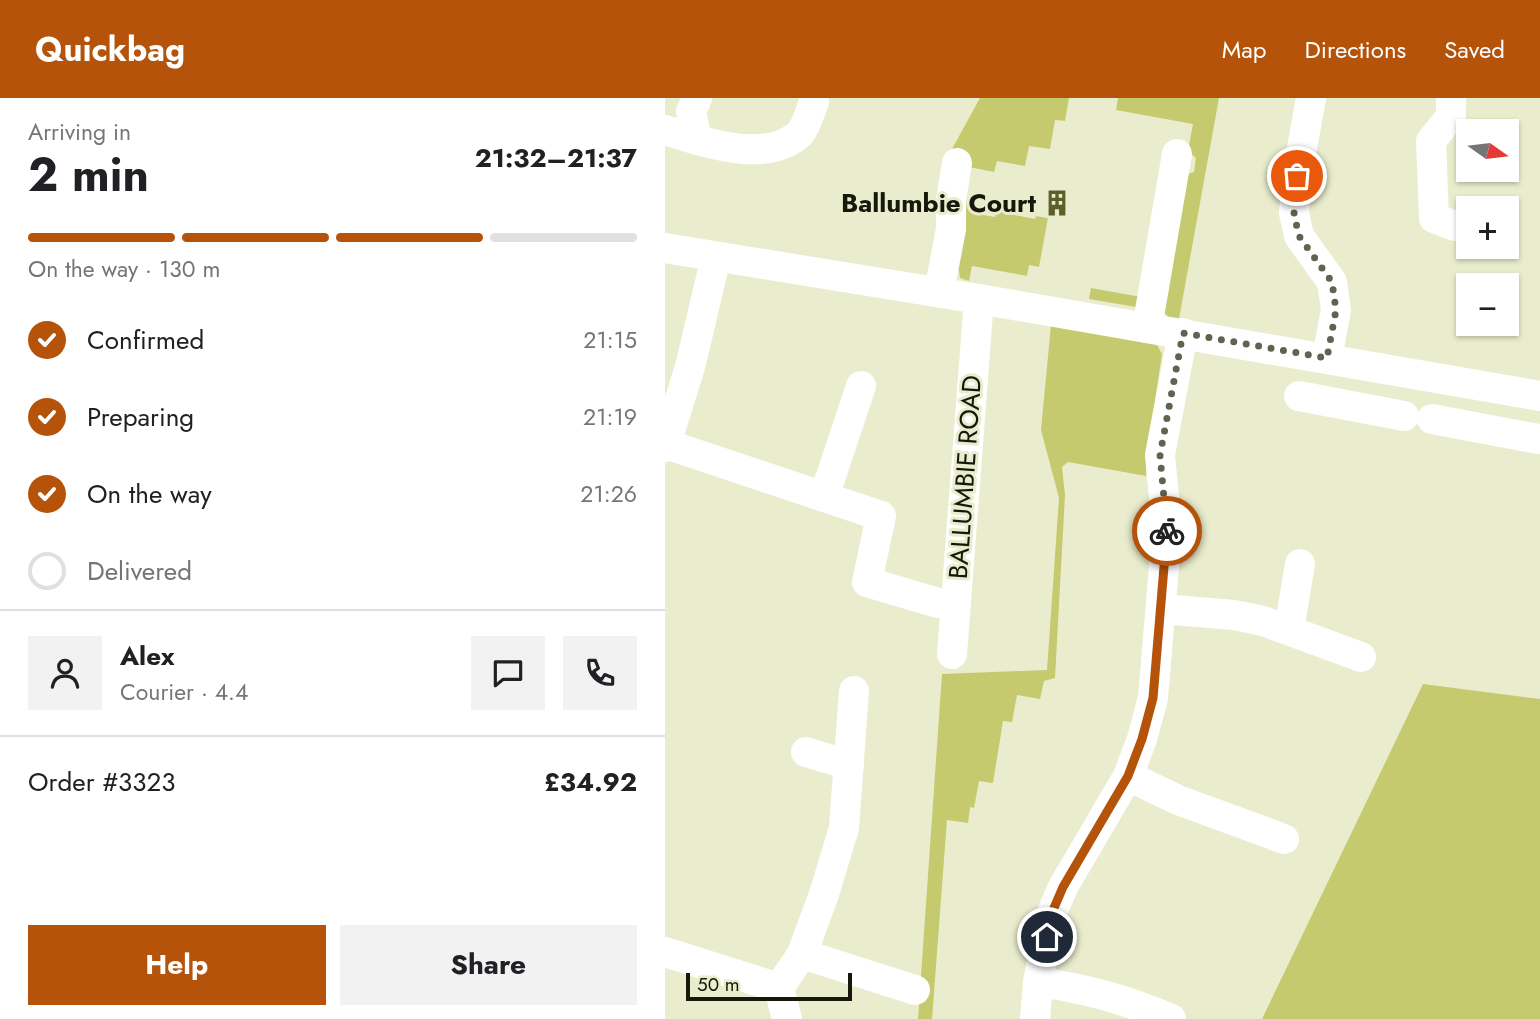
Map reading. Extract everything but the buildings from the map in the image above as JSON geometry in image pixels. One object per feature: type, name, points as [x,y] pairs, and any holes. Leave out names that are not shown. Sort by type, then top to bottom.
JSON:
[{"type":"street","points":[[697,98],[691,112],[697,140]]},
{"type":"street","points":[[1311,98],[1297,176],[1294,214],[1299,236],[1332,282],[1336,310],[1327,358]]},
{"type":"street","points":[[665,130],[731,149],[772,147],[798,135],[814,102]]},
{"type":"street","points":[[1451,107],[1431,141],[1434,218],[1455,226]]},
{"type":"street","points":[[1147,328],[1177,154]]},
{"type":"street","points":[[939,292],[951,229],[951,200],[957,163]]},
{"type":"street","points":[[665,248],[1183,333],[1540,396]]},
{"type":"street","points":[[716,257],[690,367],[665,446],[881,516],[867,582],[937,603]]},
{"type":"street","name":"BALLUMBIE ROAD","points":[[952,654],[979,299]]},
{"type":"street","points":[[1035,1019],[1038,982],[1051,915],[1063,887],[1128,776],[1153,698],[1167,530],[1160,455],[1183,333]]},
{"type":"street","points":[[1357,407],[1365,365]]},
{"type":"street","points":[[824,497],[861,386]]},
{"type":"street","points":[[1478,428],[1485,386]]},
{"type":"street","points":[[1299,396],[1538,439]]},
{"type":"street","points":[[1289,630],[1300,564]]},
{"type":"street","points":[[1161,609],[1234,615],[1289,630],[1361,657]]},
{"type":"street","points":[[787,1019],[779,988],[802,954],[844,828],[854,691]]},
{"type":"street","points":[[806,752],[849,765]]},
{"type":"street","points":[[1128,776],[1178,800],[1284,839]]},
{"type":"street","points":[[665,952],[779,988]]},
{"type":"street","points":[[802,954],[915,990]]},
{"type":"street","points":[[1038,982],[1075,987],[1142,1007],[1171,1019]]},
{"type":"green space","points":[[980,98],[1069,98],[1065,121],[1055,120],[1050,149],[1029,146],[1025,166],[997,161],[994,172],[969,167],[952,149]]},
{"type":"green space","points":[[1118,98],[1219,98],[1179,319],[1169,318],[1163,311],[1183,176],[1194,172],[1196,158],[1188,151],[1193,124],[1116,110]]},
{"type":"green space","points":[[963,204],[985,208],[983,215],[995,217],[997,209],[1035,219],[1036,216],[1048,218],[1039,267],[1029,265],[1027,276],[972,266],[969,281],[960,278],[959,271],[952,269]]},
{"type":"green space","points":[[1091,288],[1141,297],[1136,307],[1089,299]]},
{"type":"green space","points":[[1051,325],[1157,345],[1162,354],[1146,476],[1068,462],[1062,467],[1065,495],[1055,678],[1044,681],[1040,699],[1017,695],[1012,722],[1003,721],[993,783],[979,781],[974,808],[970,807],[968,823],[947,820],[932,1019],[918,1019],[942,674],[1047,670],[1059,498],[1041,430]]},
{"type":"green space","points":[[1423,684],[1540,699],[1540,1019],[1262,1019]]},
{"type":"way so far","points":[[1167,531],[1160,455],[1183,333],[1327,358],[1336,310],[1332,282],[1299,236],[1294,214],[1297,176]]},
{"type":"place","name":"Ballumbie Court","points":[[1057,203]]},
{"type":"route","points":[[1047,937],[1051,915],[1063,887],[1128,776],[1142,739],[1153,698],[1167,531]]}]
